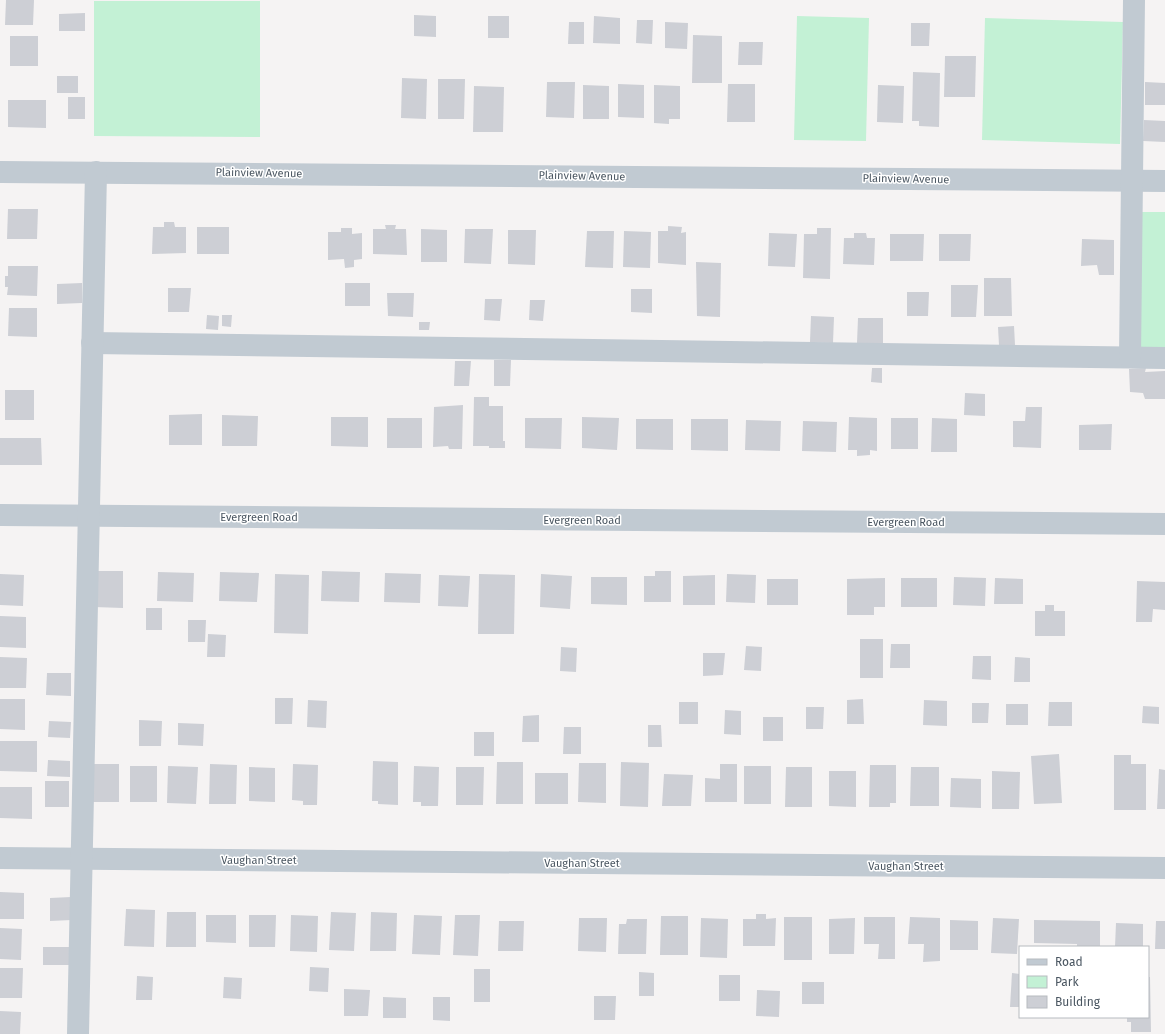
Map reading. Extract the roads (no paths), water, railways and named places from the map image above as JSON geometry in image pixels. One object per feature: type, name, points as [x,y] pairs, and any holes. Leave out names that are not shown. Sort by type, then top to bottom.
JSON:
[{"type":"street","points":[[1130,357],[1134,0]]},
{"type":"street","name":"Plainview Avenue","points":[[0,172],[1165,181]]},
{"type":"street","points":[[78,1034],[96,172]]},
{"type":"street","points":[[92,343],[1165,358]]},
{"type":"street","name":"Evergreen Road","points":[[0,515],[1165,524]]},
{"type":"street","name":"Vaughan Street","points":[[0,858],[1165,868]]}]
